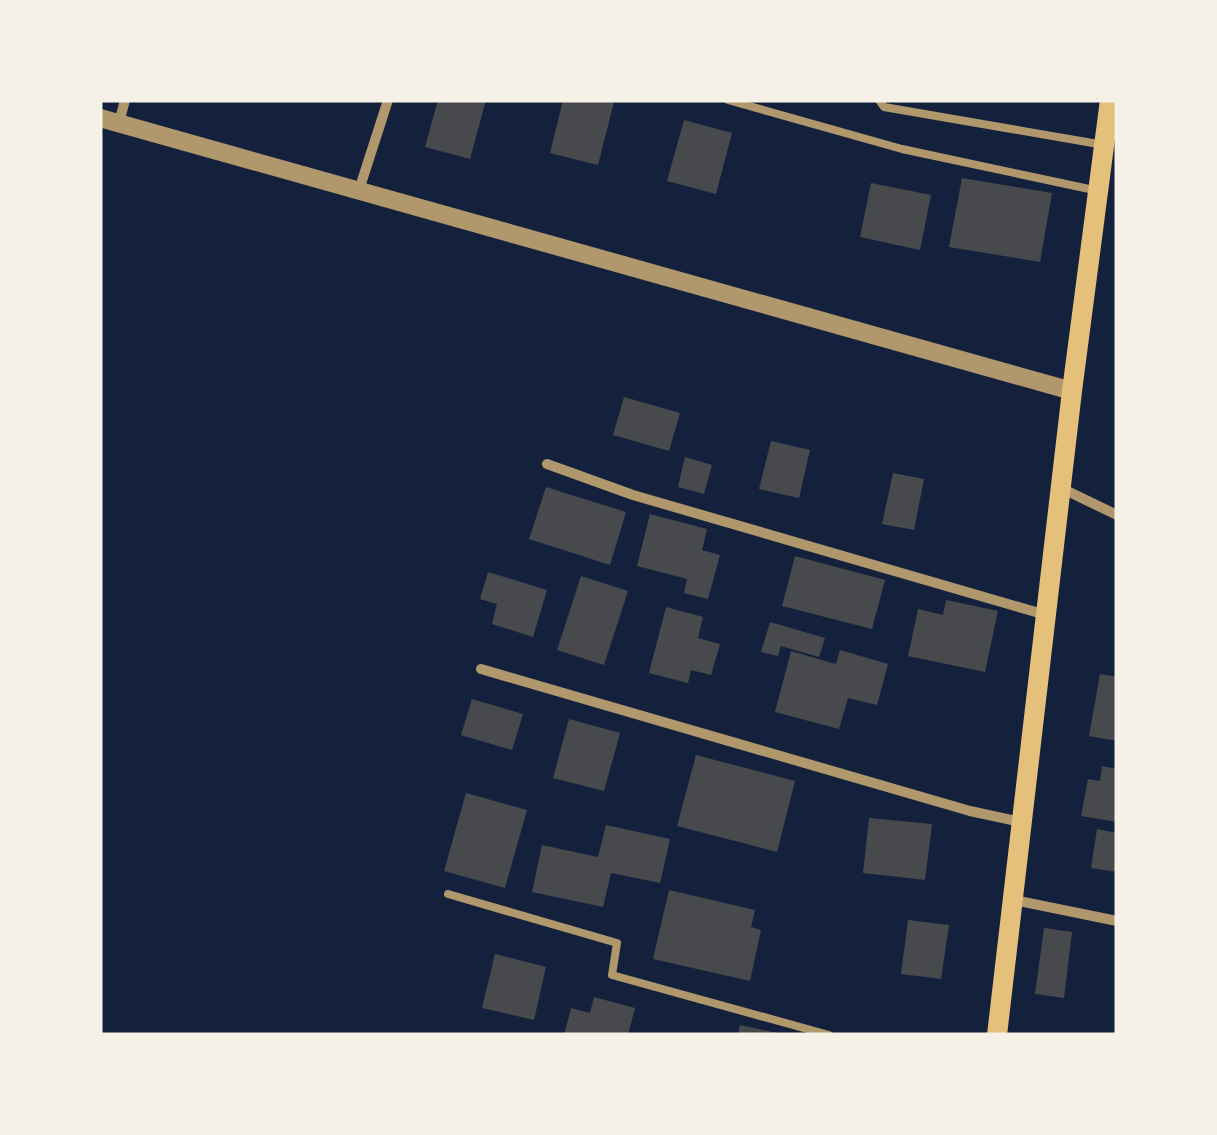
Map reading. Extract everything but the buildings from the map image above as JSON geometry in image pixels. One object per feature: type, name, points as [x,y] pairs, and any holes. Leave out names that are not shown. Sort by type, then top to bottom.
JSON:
[{"type":"main road","points":[[997,1035],[1060,488],[1110,100]]},
{"type":"street","points":[[119,123],[125,100]]},
{"type":"street","points":[[359,190],[388,100]]},
{"type":"street","points":[[100,118],[1072,392]]},
{"type":"street","points":[[547,464],[634,495],[1046,616]]},
{"type":"street","points":[[1060,488],[1117,516]]},
{"type":"street","points":[[481,669],[951,806],[1022,822]]},
{"type":"street","points":[[1013,900],[1117,921]]},
{"type":"lane","points":[[728,100],[902,149],[1098,191]]},
{"type":"lane","points":[[879,100],[884,106],[1104,146]]},
{"type":"lane","points":[[448,894],[616,943],[612,975],[829,1035]]}]
